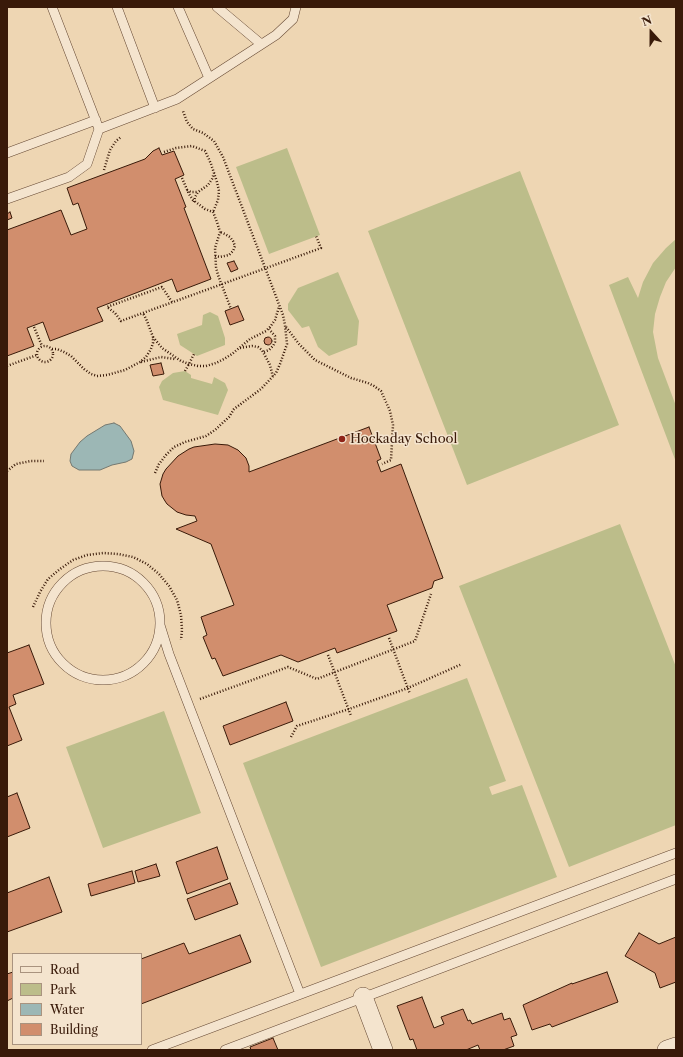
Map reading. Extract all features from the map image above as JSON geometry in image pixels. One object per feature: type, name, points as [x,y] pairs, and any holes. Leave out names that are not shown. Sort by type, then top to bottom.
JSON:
[{"type":"street","points":[[363,998],[383,1050]]},
{"type":"street","points":[[667,1050],[676,1047]]},
{"type":"lane","points":[[7,199],[69,176],[87,164],[99,129],[52,7]]},
{"type":"lane","points":[[117,7],[155,108]]},
{"type":"lane","points":[[178,7],[208,78]]},
{"type":"lane","points":[[217,7],[261,44]]},
{"type":"lane","points":[[99,129],[177,99],[276,35],[293,19],[296,7]]},
{"type":"lane","points":[[7,153],[96,120]]},
{"type":"lane","points":[[160,625],[157,642],[150,656],[138,668],[124,676],[108,680],[91,679],[75,673],[62,663],[54,653],[46,628],[47,615],[51,602],[57,591],[66,581],[89,568],[115,568],[127,572],[141,581],[152,593],[158,609],[160,625],[169,654],[300,994]]},
{"type":"lane","points":[[152,1050],[676,853]]},
{"type":"lane","points":[[225,1050],[676,879]]},
{"type":"path","points":[[155,473],[166,455],[174,448],[185,442],[206,436],[229,417],[234,409],[261,389],[273,377],[280,364],[287,344],[285,325],[279,307],[223,157],[214,141],[203,133],[193,129],[187,122],[183,111],[177,112]]},
{"type":"path","points":[[104,170],[110,150],[116,141],[125,133]]},
{"type":"path","points":[[164,152],[176,148],[192,146],[205,152],[208,157],[214,172],[218,191],[218,200],[213,212],[220,232],[215,248],[215,256],[218,275],[231,309]]},
{"type":"path","points":[[194,202],[194,197],[208,185],[214,172]]},
{"type":"path","points":[[182,178],[194,202],[213,212]]},
{"type":"path","points":[[187,190],[191,192],[198,192]]},
{"type":"path","points":[[215,256],[220,257],[229,255],[235,246],[230,237],[220,232]]},
{"type":"path","points":[[172,302],[162,287],[107,307],[115,313],[121,321],[321,248],[316,236]]},
{"type":"path","points":[[152,337],[162,348],[178,359],[198,366],[206,366],[216,363],[232,354],[250,339],[269,329],[275,320],[279,307]]},
{"type":"path","points":[[140,362],[151,350],[153,343],[147,321],[143,313]]},
{"type":"path","points":[[285,325],[299,344],[315,360],[351,378],[368,383],[381,391],[390,411],[393,425],[391,460],[382,464]]},
{"type":"path","points":[[34,327],[42,346]]},
{"type":"path","points":[[264,352],[274,346],[275,342],[275,336],[269,329]]},
{"type":"path","points":[[42,346],[47,346],[64,352],[71,356],[84,369],[97,376],[116,373],[140,362],[160,357],[178,359]]},
{"type":"path","points":[[42,346],[38,350],[37,355],[41,361],[47,362],[53,357],[52,349]]},
{"type":"path","points":[[240,348],[252,346],[264,352],[273,377]]},
{"type":"path","points":[[185,371],[194,354]]},
{"type":"path","points":[[7,366],[37,355]]},
{"type":"path","points":[[7,471],[16,464],[31,461],[44,461]]},
{"type":"path","points":[[34,607],[40,592],[48,579],[73,560],[88,555],[103,553],[133,557],[147,564],[160,574],[170,586],[177,600],[181,614],[182,630],[180,645]]},
{"type":"path","points":[[199,699],[288,667],[317,679],[415,641],[431,594]]},
{"type":"path","points":[[389,638],[410,694]]},
{"type":"path","points":[[328,655],[351,716]]},
{"type":"path","points":[[291,737],[297,726],[408,688],[462,664]]},
{"type":"green space","points":[[287,148],[320,235],[269,254],[236,167]]},
{"type":"green space","points":[[520,171],[619,425],[467,485],[368,231]]},
{"type":"green space","points":[[676,239],[676,267],[666,282],[660,297],[655,314],[653,332],[658,358],[676,406],[676,462],[609,285],[628,277],[638,298],[643,282],[653,263]]},
{"type":"green space","points":[[338,272],[359,321],[357,345],[329,356],[318,347],[309,326],[302,328],[288,310],[288,304],[298,288]]},
{"type":"green space","points":[[210,312],[218,316],[225,338],[225,345],[197,356],[180,345],[177,334],[202,325],[203,315]]},
{"type":"green space","points":[[185,371],[191,375],[191,378],[212,384],[214,377],[225,383],[228,390],[218,415],[163,400],[159,387],[162,381],[173,373]]},
{"type":"green space","points":[[620,524],[676,667],[676,825],[569,867],[459,586]]},
{"type":"green space","points":[[467,678],[506,781],[489,787],[492,795],[522,785],[557,877],[321,967],[243,763]]},
{"type":"green space","points":[[164,711],[201,813],[103,848],[66,747]]},
{"type":"water","points":[[114,423],[120,426],[131,441],[134,451],[132,459],[100,470],[79,470],[72,466],[70,461],[71,454],[80,442],[105,425]]},
{"type":"building","points":[[159,148],[162,155],[174,151],[184,175],[175,179],[186,207],[184,208],[211,279],[177,292],[172,279],[97,308],[103,321],[50,341],[43,322],[27,328],[34,346],[7,356],[7,230],[61,210],[71,235],[87,229],[78,203],[73,205],[67,188],[145,159],[153,151]]},
{"type":"building","points":[[10,212],[12,218],[7,220],[7,214]]},
{"type":"building","points":[[234,261],[238,269],[231,272],[227,263]]},
{"type":"building","points":[[238,306],[244,320],[230,325],[225,311]]},
{"type":"building","points":[[268,337],[271,338],[271,344],[268,345],[265,344],[264,341],[265,338]]},
{"type":"building","points":[[161,363],[164,374],[153,376],[150,365]]},
{"type":"building","points":[[369,427],[381,459],[377,461],[381,472],[401,464],[443,578],[434,581],[432,588],[387,605],[397,631],[337,653],[335,648],[298,662],[281,655],[223,676],[215,658],[212,659],[203,637],[207,635],[201,617],[234,605],[211,544],[176,529],[197,521],[195,516],[177,512],[167,504],[162,496],[160,484],[163,474],[178,456],[194,447],[215,444],[228,445],[238,450],[246,458],[249,466],[249,472]]},
{"type":"building","points":[[29,645],[44,684],[13,695],[16,704],[9,707],[22,740],[7,746],[7,653]]},
{"type":"building","points":[[286,702],[293,721],[230,745],[223,726]]},
{"type":"building","points":[[17,793],[30,828],[7,837],[7,797]]},
{"type":"building","points":[[217,847],[228,879],[187,894],[176,862]]},
{"type":"building","points":[[156,864],[160,876],[138,882],[135,871]]},
{"type":"building","points":[[132,871],[135,883],[91,896],[88,884]]},
{"type":"building","points":[[49,877],[62,912],[7,932],[7,893]]},
{"type":"building","points":[[230,883],[238,904],[195,920],[187,899]]},
{"type":"building","points":[[639,933],[659,944],[676,937],[676,982],[660,988],[655,973],[625,956]]},
{"type":"building","points":[[240,935],[251,962],[142,1004],[142,959],[184,943],[189,954]]},
{"type":"building","points":[[12,972],[12,998],[7,1001],[7,974]]},
{"type":"building","points":[[607,972],[618,1002],[552,1027],[550,1024],[532,1030],[523,1005],[572,983]]},
{"type":"building","points":[[422,997],[434,1028],[444,1024],[441,1017],[463,1009],[468,1021],[470,1020],[472,1024],[502,1013],[504,1020],[510,1018],[517,1035],[511,1037],[514,1046],[503,1050],[480,1050],[478,1045],[466,1050],[417,1050],[413,1039],[410,1040],[397,1006]]},
{"type":"building","points":[[273,1038],[278,1050],[251,1050],[250,1047]]},
{"type":"place","name":"Hockaday School","points":[[342,439]]}]
